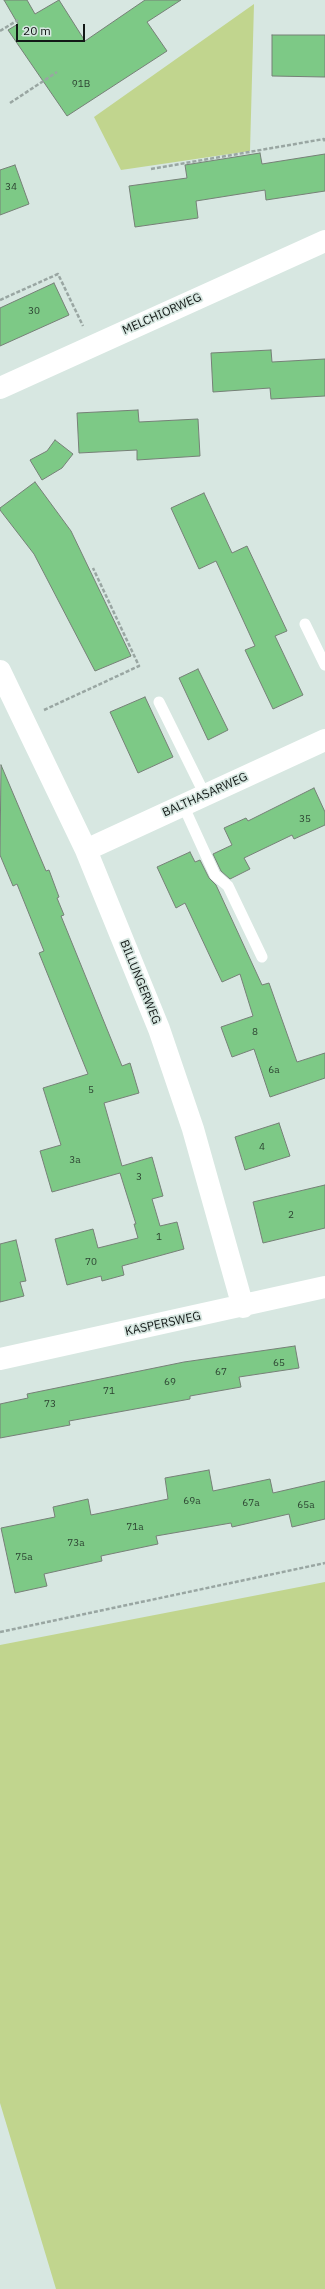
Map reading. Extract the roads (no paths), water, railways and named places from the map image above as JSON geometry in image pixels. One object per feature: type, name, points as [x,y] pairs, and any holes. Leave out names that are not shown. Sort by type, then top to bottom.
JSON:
[{"type":"street","name":"MELCHIORWEG","points":[[0,388],[325,241]]},
{"type":"street","name":"BILLUNGERWEG","points":[[0,671],[86,850],[159,1029],[191,1122],[243,1307]]},
{"type":"street","name":"BALTHASARWEG","points":[[86,850],[325,740]]},
{"type":"street","name":"KASPERSWEG","points":[[0,1359],[325,1288]]},
{"type":"lane","points":[[305,624],[325,666]]},
{"type":"lane","points":[[159,702],[205,795]]},
{"type":"lane","points":[[182,805],[214,875],[228,886],[262,957]]}]
